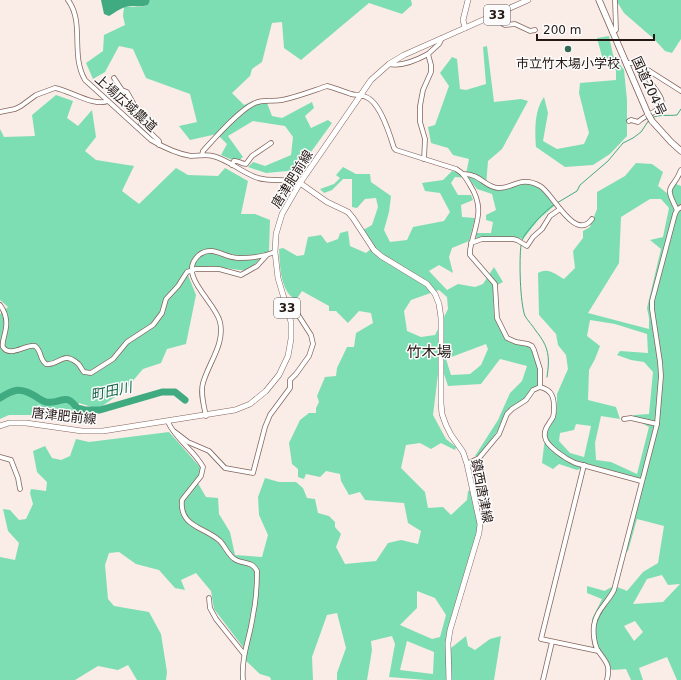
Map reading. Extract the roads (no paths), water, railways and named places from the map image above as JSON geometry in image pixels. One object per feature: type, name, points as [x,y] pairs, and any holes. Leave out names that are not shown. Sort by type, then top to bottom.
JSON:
[{"type":"highway","name":"国道204号","points":[[599,0],[648,114],[670,142],[681,151]]},
{"type":"main road","points":[[465,28],[464,13],[468,0]]},
{"type":"main road","name":"唐津肥前線","points":[[0,426],[9,423],[26,423],[82,431],[103,431],[206,416],[235,410],[250,404],[266,391],[279,375],[288,356],[291,339],[291,322],[278,278],[275,252],[276,234],[282,214],[300,183],[370,80],[389,64],[442,38],[528,0]]},
{"type":"main road","name":"鎮西唐津線","points":[[300,183],[327,202],[348,212],[374,250],[381,256],[427,284],[435,294],[439,304],[441,318],[442,414],[451,436],[463,452],[480,524],[479,533],[450,630],[448,643],[449,680]]},
{"type":"street","name":"上場広域農道","points":[[68,0],[76,20],[77,60],[80,71],[85,80],[151,140],[159,145],[192,156],[202,155],[222,159],[258,178],[266,180],[291,180],[300,183]]},
{"type":"street","points":[[612,32],[616,30],[615,0]]},
{"type":"street","points":[[498,14],[505,25],[515,24],[530,31],[535,30]]},
{"type":"street","points":[[389,64],[395,65],[407,63],[428,54],[440,44],[442,38]]},
{"type":"street","points":[[424,159],[425,139],[420,122],[420,106],[423,90],[431,72],[428,54]]},
{"type":"street","points":[[626,63],[633,63],[649,71],[681,91]]},
{"type":"street","points":[[629,121],[631,120],[638,122],[643,117],[660,108],[662,104],[662,99],[648,78],[649,71]]},
{"type":"street","points":[[114,78],[122,90],[127,92],[137,110],[141,124],[159,142],[159,145]]},
{"type":"street","points":[[202,155],[203,151],[220,131],[246,108],[255,103],[282,100],[327,86],[370,99],[384,119],[396,150],[456,169],[464,174],[480,178],[487,184],[497,188],[502,188],[522,181],[538,185],[546,190],[559,208],[574,223],[586,225],[592,219]]},
{"type":"street","points":[[0,112],[15,109],[36,95],[55,88],[96,102],[103,103],[108,101]]},
{"type":"street","points":[[232,164],[234,161],[246,164],[252,156],[271,143]]},
{"type":"street","points":[[607,680],[608,669],[606,660],[599,651],[595,641],[594,624],[601,608],[614,590],[656,424],[661,376],[652,301],[666,244],[677,210],[669,191],[681,170]]},
{"type":"street","points":[[464,174],[477,197],[479,208],[470,255],[495,284],[497,318],[506,338],[532,346],[540,369],[540,387]]},
{"type":"street","points":[[472,243],[482,239],[513,239],[527,246],[533,236],[542,229],[550,216],[559,208]]},
{"type":"street","points":[[677,210],[681,208]]},
{"type":"street","points":[[206,416],[203,396],[203,382],[214,358],[220,339],[221,329],[220,320],[214,308],[196,283],[192,270],[193,264],[199,256],[211,250],[239,259],[267,255],[275,252]]},
{"type":"street","points":[[0,305],[4,311],[6,320],[6,327],[1,342],[4,348],[13,351],[28,346],[35,346],[40,351],[42,360],[46,364],[52,364],[61,358],[67,357],[78,363],[84,372],[91,373],[113,359],[127,342],[153,325],[162,313],[166,299],[178,286],[187,272],[196,269],[219,269],[241,275],[257,266],[267,255]]},
{"type":"street","points":[[170,428],[188,442],[209,450],[225,468],[254,473],[264,427],[270,415],[290,388],[290,380],[296,374],[312,348],[313,340],[300,316],[293,307],[286,305]]},
{"type":"street","points":[[467,464],[479,458],[494,440],[505,423],[507,414],[526,400],[533,390],[540,387],[549,391],[553,395],[554,400],[553,416],[545,433],[546,440],[566,459],[642,481]]},
{"type":"street","points":[[624,419],[631,418],[656,424]]},
{"type":"street","points":[[168,422],[174,434],[203,467],[201,476],[182,500],[183,513],[188,522],[218,540],[236,561],[248,562],[254,566],[257,571],[253,615],[242,669],[243,680]]},
{"type":"street","points":[[0,457],[11,460],[18,478],[20,489]]},
{"type":"street","points":[[584,465],[541,639],[599,651]]},
{"type":"street","points":[[209,598],[210,608],[216,618],[244,654]]},
{"type":"street","points":[[544,680],[552,642]]},
{"type":"waterway","points":[[652,118],[677,115],[681,109]]},
{"type":"waterway","points":[[557,203],[577,191],[580,185],[608,161],[623,143],[641,132],[649,120]]},
{"type":"waterway","points":[[522,240],[536,221],[554,205]]},
{"type":"waterway","points":[[521,245],[520,281],[523,310],[525,316],[544,342],[548,352],[547,377]]},
{"type":"waterway","name":"町田川","points":[[0,398],[13,391],[21,390],[46,402],[55,402],[66,399],[73,403],[77,408],[85,410],[100,410],[162,392],[175,392],[185,400]]},
{"type":"place","name":"市立竹木場小学校","points":[[568,49]]},
{"type":"district","name":"竹木場","points":[[429,352]]}]
